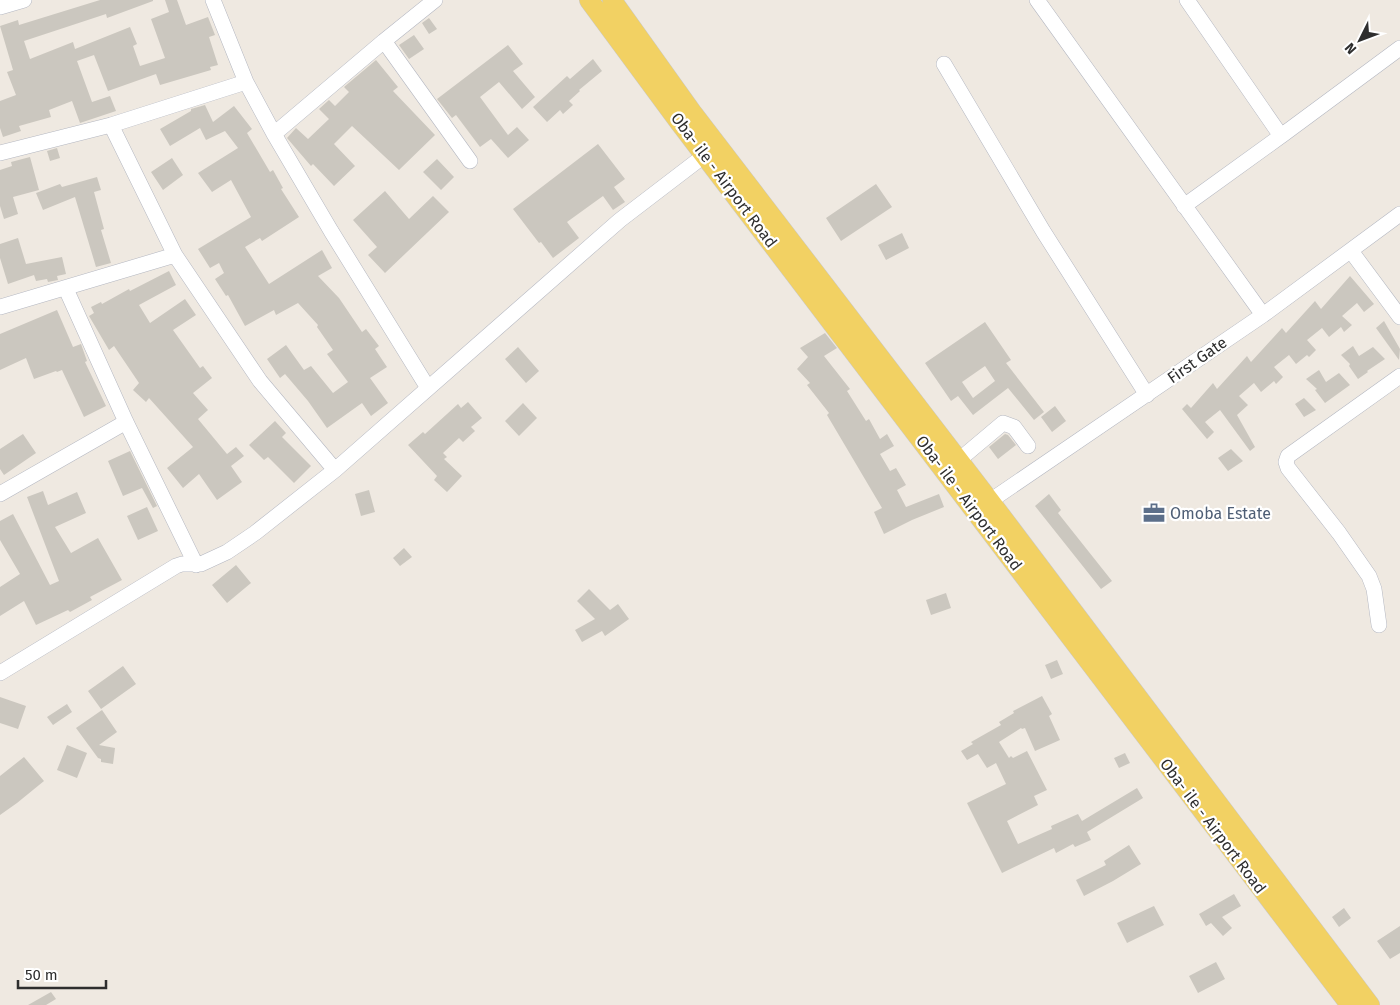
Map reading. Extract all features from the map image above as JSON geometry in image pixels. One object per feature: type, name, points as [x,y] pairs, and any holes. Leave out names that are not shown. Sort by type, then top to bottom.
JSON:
[{"type":"main road","name":"Oba- ile - Airport Road","points":[[588,0],[686,117],[959,460],[1350,1005]]},
{"type":"main road","name":"Oba- ile - Airport Road","points":[[612,0],[686,117],[705,155],[1161,743],[1370,1005]]},
{"type":"street","points":[[0,7],[24,0]]},
{"type":"street","points":[[213,0],[246,82],[274,134],[428,388]]},
{"type":"street","points":[[274,134],[435,0]]},
{"type":"street","points":[[1037,0],[1263,315]]},
{"type":"street","points":[[1187,0],[1281,136]]},
{"type":"street","points":[[384,41],[470,161]]},
{"type":"street","points":[[1184,206],[1400,48]]},
{"type":"street","points":[[944,64],[1043,231],[1147,395]]},
{"type":"street","points":[[0,153],[111,125],[246,82]]},
{"type":"street","points":[[111,125],[175,255],[260,381],[335,470]]},
{"type":"street","points":[[0,672],[176,566],[182,564],[202,564],[227,552],[255,533],[335,470],[620,220],[705,155]]},
{"type":"street","name":"First Gate","points":[[990,501],[1263,315],[1400,214]]},
{"type":"street","points":[[1351,251],[1400,318]]},
{"type":"street","points":[[0,307],[66,289],[175,255]]},
{"type":"street","points":[[66,289],[126,422],[196,565]]},
{"type":"street","points":[[1379,625],[1374,589],[1369,576],[1339,533],[1288,468],[1286,462],[1288,456],[1400,376]]},
{"type":"street","points":[[0,494],[126,422]]},
{"type":"street","points":[[959,460],[1003,423],[1014,427],[1028,446]]},
{"type":"building","points":[[100,0],[153,1],[107,18],[106,14],[24,41],[30,59],[73,42],[75,49],[130,27],[137,44],[133,46],[140,66],[165,58],[151,19],[169,12],[165,0],[177,0],[186,25],[208,17],[215,35],[209,37],[218,65],[210,67],[211,70],[160,85],[156,74],[108,91],[94,55],[77,61],[92,102],[110,96],[116,111],[80,123],[72,101],[49,110],[51,117],[19,126],[21,131],[3,137],[0,128],[0,101],[16,95],[7,72],[13,70],[0,26],[18,20],[19,25]]},
{"type":"building","points":[[429,18],[437,29],[429,34],[422,23]]},
{"type":"building","points":[[414,35],[424,49],[409,59],[399,45]]},
{"type":"building","points":[[508,45],[523,64],[513,71],[535,97],[522,109],[499,82],[480,97],[508,135],[517,127],[529,140],[508,158],[491,139],[480,147],[456,115],[452,118],[437,99]]},
{"type":"building","points":[[593,59],[602,71],[569,101],[573,105],[563,114],[560,110],[547,122],[533,107],[567,76],[570,79]]},
{"type":"building","points":[[376,60],[398,87],[393,91],[435,135],[399,170],[352,126],[334,144],[355,166],[334,186],[313,164],[311,166],[287,138],[296,128],[308,139],[329,119],[319,109],[329,100],[335,106],[349,92],[344,87]]},
{"type":"building","points":[[205,105],[213,122],[234,106],[252,129],[247,133],[270,172],[273,170],[283,188],[281,189],[299,217],[262,241],[260,238],[245,247],[269,284],[322,250],[332,268],[318,276],[339,298],[362,332],[366,329],[379,346],[375,349],[387,367],[370,378],[388,403],[371,416],[362,403],[327,428],[308,401],[285,374],[280,378],[267,359],[286,345],[304,370],[311,366],[333,393],[348,382],[327,354],[333,350],[317,327],[318,325],[298,303],[276,315],[274,310],[245,326],[228,295],[226,296],[215,279],[224,273],[219,263],[210,268],[198,249],[251,217],[231,180],[212,192],[198,173],[238,148],[225,131],[206,140],[200,128],[170,146],[160,129],[191,111],[191,109]]},
{"type":"building","points":[[598,144],[625,179],[614,187],[625,202],[613,210],[603,196],[567,222],[579,238],[553,258],[513,209]]},
{"type":"building","points":[[57,148],[60,158],[50,161],[47,151]]},
{"type":"building","points":[[30,157],[39,190],[13,197],[18,214],[4,219],[0,206],[0,170],[12,166],[11,162]]},
{"type":"building","points":[[172,158],[183,175],[163,190],[151,172]]},
{"type":"building","points":[[437,159],[454,177],[441,190],[423,172]]},
{"type":"building","points":[[97,177],[101,190],[94,192],[104,229],[101,230],[111,263],[96,267],[75,197],[43,210],[36,193],[60,184],[62,187]]},
{"type":"building","points":[[876,184],[892,207],[841,241],[826,218]]},
{"type":"building","points":[[385,191],[409,219],[433,196],[449,212],[385,273],[368,255],[377,247],[353,220]]},
{"type":"building","points":[[902,233],[909,248],[886,260],[878,245]]},
{"type":"building","points":[[18,238],[26,264],[62,257],[66,274],[57,276],[58,280],[48,282],[47,279],[36,281],[34,275],[8,284],[0,258],[0,244]]},
{"type":"building","points":[[169,271],[176,285],[139,305],[150,323],[185,299],[196,315],[173,330],[200,368],[203,366],[212,378],[193,393],[208,410],[198,419],[227,454],[236,447],[244,456],[231,466],[242,482],[217,500],[199,474],[183,488],[167,468],[193,447],[149,398],[146,402],[133,390],[139,383],[114,346],[109,350],[89,316],[94,313],[91,307],[101,302],[102,304],[129,289],[130,291]]},
{"type":"building","points":[[1350,276],[1374,304],[1364,312],[1357,303],[1342,316],[1352,325],[1344,332],[1341,327],[1329,337],[1322,328],[1307,340],[1316,350],[1309,357],[1307,355],[1296,364],[1289,355],[1274,367],[1283,377],[1276,384],[1274,381],[1261,392],[1254,383],[1239,396],[1248,405],[1237,415],[1255,447],[1250,451],[1220,410],[1205,422],[1214,432],[1207,439],[1182,409],[1187,404],[1191,408],[1213,383],[1217,389],[1247,356],[1251,362],[1282,328],[1286,333],[1315,301],[1321,309]]},
{"type":"building","points":[[57,310],[73,347],[81,344],[87,361],[85,362],[106,406],[84,417],[62,370],[34,379],[26,358],[0,370],[0,334]]},
{"type":"building","points":[[1384,321],[1400,349],[1399,360],[1376,328]]},
{"type":"building","points":[[985,322],[1011,360],[1006,363],[1044,412],[1034,420],[1008,388],[973,415],[958,396],[951,401],[925,363]],"holes":[[[985,366],[995,381],[973,398],[962,382]]]},
{"type":"building","points":[[825,333],[837,348],[824,356],[850,389],[847,391],[866,421],[869,419],[880,439],[887,434],[894,446],[880,454],[890,471],[896,468],[906,485],[897,490],[906,507],[939,494],[944,507],[884,534],[874,512],[882,508],[827,415],[829,413],[807,385],[810,383],[797,369],[808,357],[800,348]]},
{"type":"building","points":[[1353,346],[1359,356],[1373,347],[1385,359],[1358,379],[1349,366],[1350,364],[1341,355]]},
{"type":"building","points":[[518,347],[539,371],[526,383],[505,359]]},
{"type":"building","points":[[1319,370],[1326,382],[1339,373],[1350,385],[1325,403],[1315,390],[1317,389],[1306,379]]},
{"type":"building","points":[[1304,398],[1316,410],[1304,417],[1295,404]]},
{"type":"building","points":[[468,402],[482,418],[471,427],[475,431],[463,442],[459,438],[443,453],[447,457],[444,459],[462,476],[447,492],[434,480],[437,476],[408,445],[423,432],[425,434],[458,404],[461,408]]},
{"type":"building","points":[[523,403],[537,418],[519,436],[505,421]]},
{"type":"building","points":[[1055,406],[1066,421],[1052,432],[1041,417]]},
{"type":"building","points":[[275,421],[286,433],[282,437],[311,466],[294,483],[268,457],[264,460],[249,445]]},
{"type":"building","points":[[23,434],[36,453],[4,475],[0,469],[0,449]]},
{"type":"building","points":[[1005,434],[1016,445],[998,459],[989,447]]},
{"type":"building","points":[[1231,449],[1243,461],[1228,471],[1218,458]]},
{"type":"building","points":[[130,451],[157,506],[153,508],[142,488],[123,496],[108,461]]},
{"type":"building","points":[[369,490],[375,512],[361,516],[355,494]]},
{"type":"building","points":[[43,491],[48,505],[77,492],[86,513],[55,527],[71,553],[98,538],[122,580],[90,597],[92,600],[70,612],[68,610],[36,625],[24,601],[0,616],[0,587],[20,574],[0,540],[0,521],[13,514],[50,585],[59,581],[27,497]]},
{"type":"building","points":[[1049,494],[1061,510],[1058,513],[1112,581],[1101,589],[1035,506]]},
{"type":"building","points":[[147,507],[158,531],[138,540],[127,516]]},
{"type":"building","points":[[404,548],[412,557],[400,566],[393,558]]},
{"type":"building","points":[[236,565],[251,583],[227,603],[212,585]]},
{"type":"building","points":[[589,589],[610,610],[618,604],[629,619],[605,636],[602,631],[582,642],[575,630],[595,619],[577,601]]},
{"type":"building","points":[[946,593],[951,608],[931,615],[926,600]]},
{"type":"building","points":[[1057,660],[1063,674],[1051,679],[1045,665]]},
{"type":"building","points":[[123,666],[136,684],[101,709],[88,691]]},
{"type":"building","points":[[1042,696],[1052,714],[1049,716],[1060,740],[1035,751],[1025,728],[1021,728],[999,742],[1009,758],[1027,751],[1047,790],[1034,796],[1038,805],[1007,821],[1018,844],[1052,829],[1051,826],[1078,814],[1082,821],[1137,788],[1143,798],[1087,832],[1091,840],[1075,847],[1073,844],[1056,853],[1054,848],[1002,873],[967,803],[1006,784],[996,763],[987,768],[978,754],[967,760],[961,751],[973,744],[971,742],[1001,725],[999,722],[1014,713],[1013,711]]},
{"type":"building","points":[[0,697],[26,706],[18,729],[0,723]]},
{"type":"building","points":[[67,704],[72,712],[53,725],[47,717]]},
{"type":"building","points":[[102,710],[117,732],[99,745],[115,748],[113,764],[101,762],[101,759],[98,758],[76,728]]},
{"type":"building","points":[[67,745],[87,753],[77,778],[57,770]]},
{"type":"building","points":[[1125,753],[1130,763],[1119,768],[1114,758]]},
{"type":"building","points":[[24,757],[44,781],[0,815],[0,776]]},
{"type":"building","points":[[1129,845],[1141,864],[1084,896],[1076,880],[1106,865],[1104,861]]},
{"type":"building","points":[[1234,894],[1241,906],[1222,917],[1232,928],[1223,936],[1211,923],[1206,926],[1199,914]]},
{"type":"building","points":[[1154,906],[1164,925],[1127,943],[1117,923]]},
{"type":"building","points":[[1344,908],[1351,918],[1339,927],[1332,917]]},
{"type":"building","points":[[1400,926],[1400,953],[1390,959],[1377,941]]},
{"type":"building","points":[[1216,962],[1225,979],[1198,993],[1189,976]]},
{"type":"building","points":[[51,992],[56,999],[46,1005],[28,1005]]},
{"type":"place","name":"Omoba Estate","points":[[1154,513]]}]
